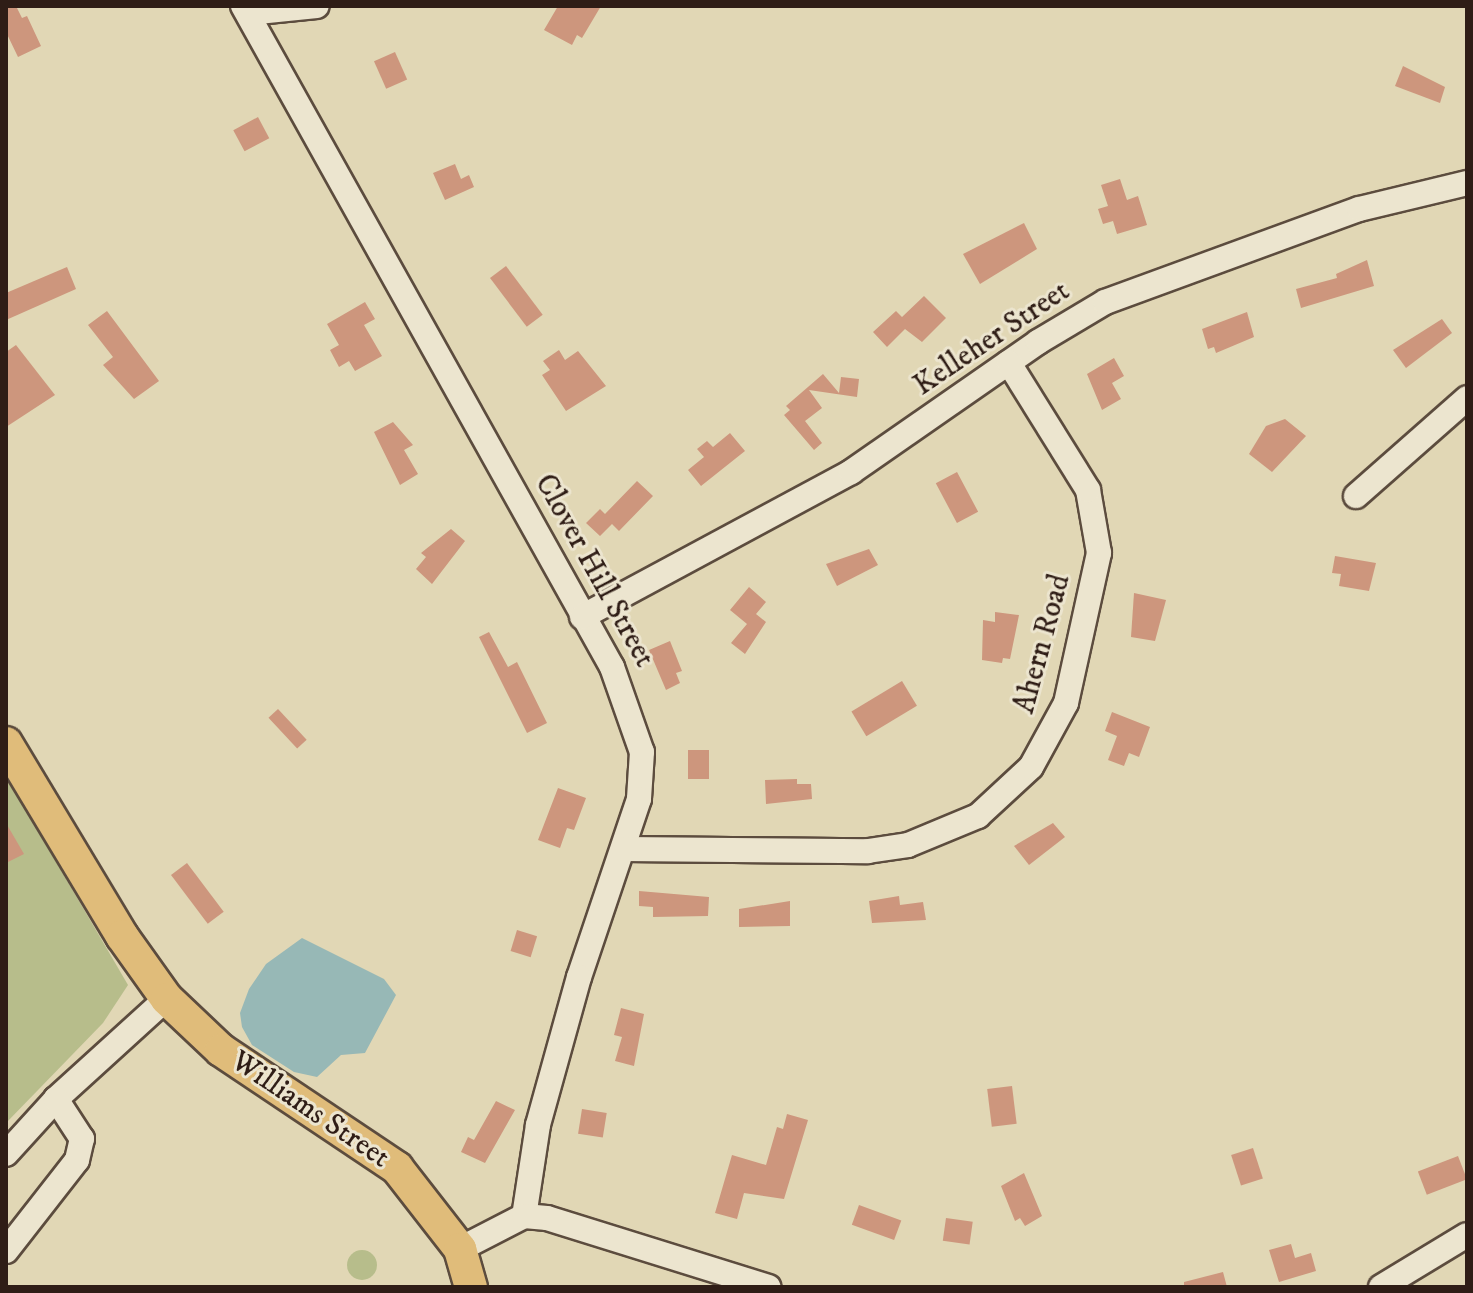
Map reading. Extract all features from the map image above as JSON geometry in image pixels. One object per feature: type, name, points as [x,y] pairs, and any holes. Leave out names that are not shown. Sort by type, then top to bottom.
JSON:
[{"type":"main road","name":"Williams Street","points":[[6,743],[122,936],[167,998],[221,1050],[397,1168],[460,1249]]},
{"type":"main road","points":[[460,1249],[471,1287]]},
{"type":"street","points":[[246,9],[317,6]]},
{"type":"street","name":"Clover Hill Street","points":[[246,9],[622,687],[642,752],[643,783],[624,849],[579,977],[543,1105],[524,1216]]},
{"type":"street","name":"Kelleher Street","points":[[582,617],[851,472],[1009,363],[1105,302],[1158,279],[1359,209],[1467,183]]},
{"type":"street","name":"Ahern Road","points":[[624,849],[868,851],[908,845],[978,816],[1031,767],[1066,703],[1099,553],[1084,480],[1009,363]]},
{"type":"street","points":[[1356,496],[1467,398]]},
{"type":"street","points":[[6,1154],[56,1099],[167,998]]},
{"type":"street","points":[[6,1251],[77,1160],[82,1139],[56,1099]]},
{"type":"street","points":[[460,1249],[524,1216],[582,1227],[768,1287]]},
{"type":"street","points":[[1381,1287],[1467,1235]]},
{"type":"green space","points":[[6,776],[128,985],[103,1023],[6,1123]]},
{"type":"green space","points":[[362,1250],[373,1254],[377,1265],[373,1276],[362,1280],[351,1276],[347,1265],[351,1254]]},
{"type":"water","points":[[302,938],[384,979],[396,995],[365,1053],[341,1055],[317,1077],[294,1072],[252,1045],[242,1027],[240,1013],[249,989],[266,964]]},
{"type":"building","points":[[6,6],[16,6],[22,18],[27,16],[41,46],[18,57],[6,32]]},
{"type":"building","points":[[558,6],[601,6],[582,38],[577,35],[572,45],[544,30]]},
{"type":"building","points":[[395,52],[407,79],[386,89],[374,61]]},
{"type":"building","points":[[1403,66],[1445,87],[1440,103],[1395,86]]},
{"type":"building","points":[[258,117],[269,138],[245,151],[233,130]]},
{"type":"building","points":[[455,164],[461,179],[469,175],[474,187],[445,200],[433,173]]},
{"type":"building","points":[[1120,179],[1127,200],[1138,196],[1147,225],[1117,234],[1113,221],[1103,224],[1098,209],[1108,206],[1101,185]]},
{"type":"building","points":[[1024,223],[1037,249],[980,284],[963,254]]},
{"type":"building","points":[[1367,260],[1374,286],[1301,308],[1296,289],[1337,278],[1336,274]]},
{"type":"building","points":[[506,266],[543,315],[527,327],[490,278]]},
{"type":"building","points":[[67,267],[76,289],[6,320],[6,293]]},
{"type":"building","points":[[924,296],[946,318],[922,342],[905,329],[887,347],[873,332],[896,311],[902,317]]},
{"type":"building","points":[[365,302],[375,319],[364,325],[382,356],[355,371],[349,361],[339,367],[330,350],[339,345],[327,324]]},
{"type":"building","points":[[107,311],[159,381],[134,399],[103,365],[113,357],[88,325]]},
{"type":"building","points":[[1247,312],[1254,337],[1216,353],[1214,347],[1208,349],[1202,329]]},
{"type":"building","points":[[1442,319],[1452,333],[1406,368],[1393,350]]},
{"type":"building","points":[[16,345],[55,395],[6,427],[6,352]]},
{"type":"building","points":[[559,350],[565,360],[578,351],[606,386],[566,411],[542,375],[550,370],[543,361]]},
{"type":"building","points":[[1114,358],[1124,376],[1112,383],[1121,399],[1102,410],[1087,374]]},
{"type":"building","points":[[823,374],[839,393],[841,377],[859,379],[857,397],[809,390],[822,408],[805,421],[822,443],[814,450],[784,415],[790,410],[786,406]]},
{"type":"building","points":[[1285,419],[1306,436],[1272,472],[1249,454],[1266,426]]},
{"type":"building","points":[[393,422],[413,445],[404,450],[418,474],[400,485],[374,432]]},
{"type":"building","points":[[730,433],[745,451],[701,486],[688,470],[704,457],[697,449],[707,441],[713,447]]},
{"type":"building","points":[[957,472],[978,512],[957,523],[936,483]]},
{"type":"building","points":[[637,481],[653,496],[619,531],[612,524],[600,536],[586,523],[600,509],[605,514]]},
{"type":"building","points":[[451,529],[465,541],[432,584],[416,569],[426,557],[421,553]]},
{"type":"building","points":[[869,549],[878,565],[837,586],[826,564]]},
{"type":"building","points":[[1335,556],[1376,563],[1369,591],[1339,586],[1341,574],[1332,573]]},
{"type":"building","points":[[749,587],[766,602],[756,614],[766,622],[745,654],[731,643],[747,624],[730,610]]},
{"type":"building","points":[[1134,593],[1166,600],[1155,641],[1131,637]]},
{"type":"building","points":[[995,612],[1019,615],[1010,659],[1003,658],[1002,663],[982,660],[983,620],[995,622]]},
{"type":"building","points":[[489,632],[508,667],[517,662],[547,723],[527,733],[479,637]]},
{"type":"building","points":[[670,641],[682,671],[676,673],[680,683],[666,690],[649,650]]},
{"type":"building","points":[[902,681],[917,706],[866,736],[851,711]]},
{"type":"building","points":[[278,709],[307,740],[297,749],[268,718]]},
{"type":"building","points":[[1112,712],[1150,727],[1139,757],[1129,753],[1124,766],[1108,760],[1117,736],[1105,731]]},
{"type":"building","points":[[688,750],[709,750],[709,779],[688,779]]},
{"type":"building","points":[[797,779],[797,784],[811,784],[812,799],[766,804],[765,780]]},
{"type":"building","points":[[558,788],[586,798],[574,830],[567,828],[560,848],[538,840]]},
{"type":"building","points":[[6,823],[24,854],[6,863]]},
{"type":"building","points":[[1053,823],[1065,837],[1029,865],[1014,846]]},
{"type":"building","points":[[187,863],[224,912],[208,924],[171,875]]},
{"type":"building","points":[[639,891],[709,897],[708,916],[653,917],[653,907],[639,906]]},
{"type":"building","points":[[899,896],[900,905],[923,902],[926,920],[872,923],[869,901]]},
{"type":"building","points":[[790,901],[790,926],[739,927],[739,909]]},
{"type":"building","points":[[517,930],[537,936],[531,957],[511,951]]},
{"type":"building","points":[[621,1008],[644,1014],[634,1066],[615,1061],[622,1037],[614,1035]]},
{"type":"building","points":[[1012,1086],[1017,1124],[992,1127],[987,1089]]},
{"type":"building","points":[[496,1101],[515,1110],[485,1163],[461,1152],[468,1137],[474,1140]]},
{"type":"building","points":[[582,1109],[607,1113],[603,1138],[578,1134]]},
{"type":"building","points":[[787,1114],[808,1120],[784,1199],[744,1193],[737,1219],[715,1213],[732,1155],[766,1165],[777,1127],[783,1129]]},
{"type":"building","points":[[1253,1148],[1263,1178],[1241,1186],[1231,1155]]},
{"type":"building","points":[[1458,1156],[1467,1179],[1427,1195],[1418,1171]]},
{"type":"building","points":[[1024,1173],[1042,1216],[1025,1226],[1020,1218],[1015,1221],[1001,1186]]},
{"type":"building","points":[[859,1205],[901,1220],[894,1240],[852,1225]]},
{"type":"building","points":[[946,1218],[973,1222],[970,1245],[943,1241]]},
{"type":"building","points":[[1291,1244],[1295,1258],[1311,1253],[1316,1271],[1279,1282],[1269,1250]]},
{"type":"building","points":[[1223,1272],[1227,1287],[1184,1287],[1184,1282]]}]
